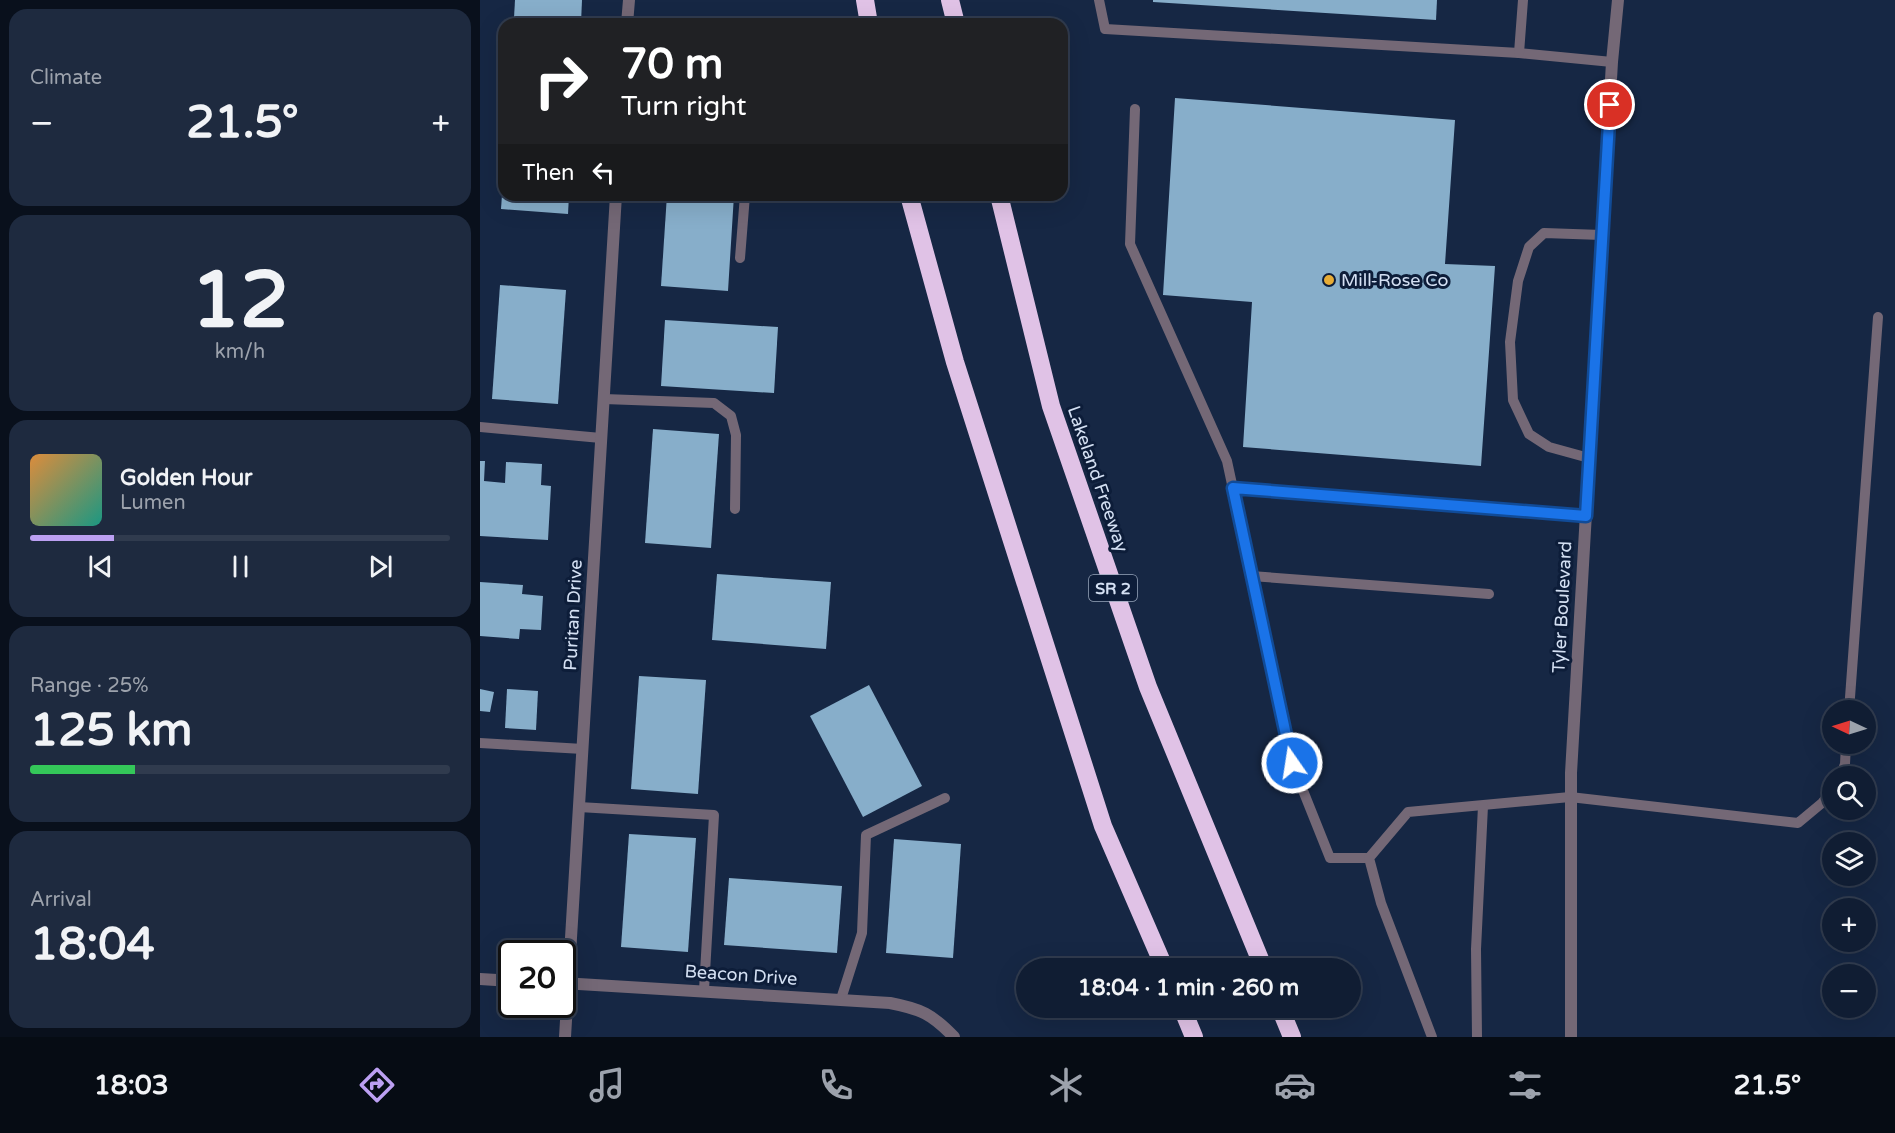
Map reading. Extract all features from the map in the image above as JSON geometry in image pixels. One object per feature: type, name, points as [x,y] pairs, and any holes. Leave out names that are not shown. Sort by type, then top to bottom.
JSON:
[{"type":"highway","points":[[865,0],[868,18]]},
{"type":"highway","points":[[950,0],[954,18]]},
{"type":"highway","points":[[911,201],[955,362],[1103,826],[1160,958]]},
{"type":"highway","name":"Lakeland Freeway","points":[[1000,201],[1050,406],[1148,687],[1259,958]]},
{"type":"highway","points":[[1186,1018],[1194,1037]]},
{"type":"highway","points":[[1284,1018],[1292,1037]]},
{"type":"street","points":[[628,18],[629,0]]},
{"type":"street","name":"Tyler Boulevard","points":[[1571,1037],[1570,798],[1612,62],[1618,0]]},
{"type":"street","name":"Puritan Drive","points":[[569,940],[583,749],[616,201]]},
{"type":"street","points":[[480,980],[498,981]]},
{"type":"street","name":"Beacon Drive","points":[[576,984],[890,1003],[917,1009],[939,1022],[954,1037]]},
{"type":"street","name":"Puritan Drive","points":[[565,1018],[565,1037]]},
{"type":"lane","points":[[1099,0],[1105,29],[1519,53],[1612,62]]},
{"type":"lane","points":[[1519,53],[1523,0]]},
{"type":"lane","points":[[1135,109],[1130,244],[1227,461],[1292,763],[1330,858],[1369,858],[1408,812],[1570,798],[1798,823],[1822,803]]},
{"type":"lane","points":[[740,258],[745,201]]},
{"type":"lane","points":[[1589,458],[1549,447],[1529,434],[1513,400],[1510,342],[1518,280],[1529,247],[1544,233],[1602,236]]},
{"type":"lane","points":[[1850,700],[1878,317]]},
{"type":"lane","points":[[604,399],[714,403],[731,416],[736,435],[735,508]]},
{"type":"lane","points":[[480,427],[601,438]]},
{"type":"lane","points":[[1233,488],[1586,516]]},
{"type":"lane","points":[[1251,576],[1489,594]]},
{"type":"lane","points":[[480,743],[583,749]]},
{"type":"lane","points":[[841,999],[862,933],[866,835],[945,798]]},
{"type":"lane","points":[[1477,1037],[1476,949],[1483,806]]},
{"type":"lane","points":[[579,807],[714,815],[704,990]]},
{"type":"lane","points":[[1369,858],[1382,903],[1432,1037]]},
{"type":"building","points":[[515,0],[582,0],[581,18],[514,18]]},
{"type":"building","points":[[1153,0],[1437,0],[1436,20],[1153,2]]},
{"type":"building","name":"Mill-Rose Co","points":[[1175,98],[1455,120],[1445,264],[1495,266],[1481,466],[1243,447],[1252,302],[1163,295]]},
{"type":"building","points":[[502,201],[569,201],[568,214],[501,209]]},
{"type":"building","points":[[667,201],[734,201],[728,291],[661,286]]},
{"type":"building","points":[[500,285],[566,290],[558,404],[492,399]]},
{"type":"building","points":[[665,320],[778,327],[774,393],[661,386]]},
{"type":"building","points":[[653,429],[719,434],[711,548],[645,543]]},
{"type":"building","points":[[480,461],[485,461],[484,481],[505,483],[506,462],[542,464],[541,485],[551,486],[548,540],[480,536]]},
{"type":"building","points":[[717,574],[831,582],[826,649],[712,640]]},
{"type":"building","points":[[480,582],[523,585],[522,594],[543,596],[541,630],[520,629],[519,639],[480,636]]},
{"type":"building","points":[[639,676],[706,680],[698,794],[631,789]]},
{"type":"building","points":[[869,685],[922,786],[863,817],[810,716]]},
{"type":"building","points":[[480,689],[494,692],[490,712],[480,711]]},
{"type":"building","points":[[507,689],[538,691],[536,730],[505,728]]},
{"type":"building","points":[[629,834],[696,838],[688,952],[621,947]]},
{"type":"building","points":[[894,839],[961,844],[953,958],[886,953]]},
{"type":"building","points":[[729,878],[842,886],[837,953],[724,945]]},
{"type":"place","name":"Mill-Rose Co","points":[[1329,280]]},
{"type":"route","points":[[1292,763],[1233,488],[1586,516],[1610,105]]}]
